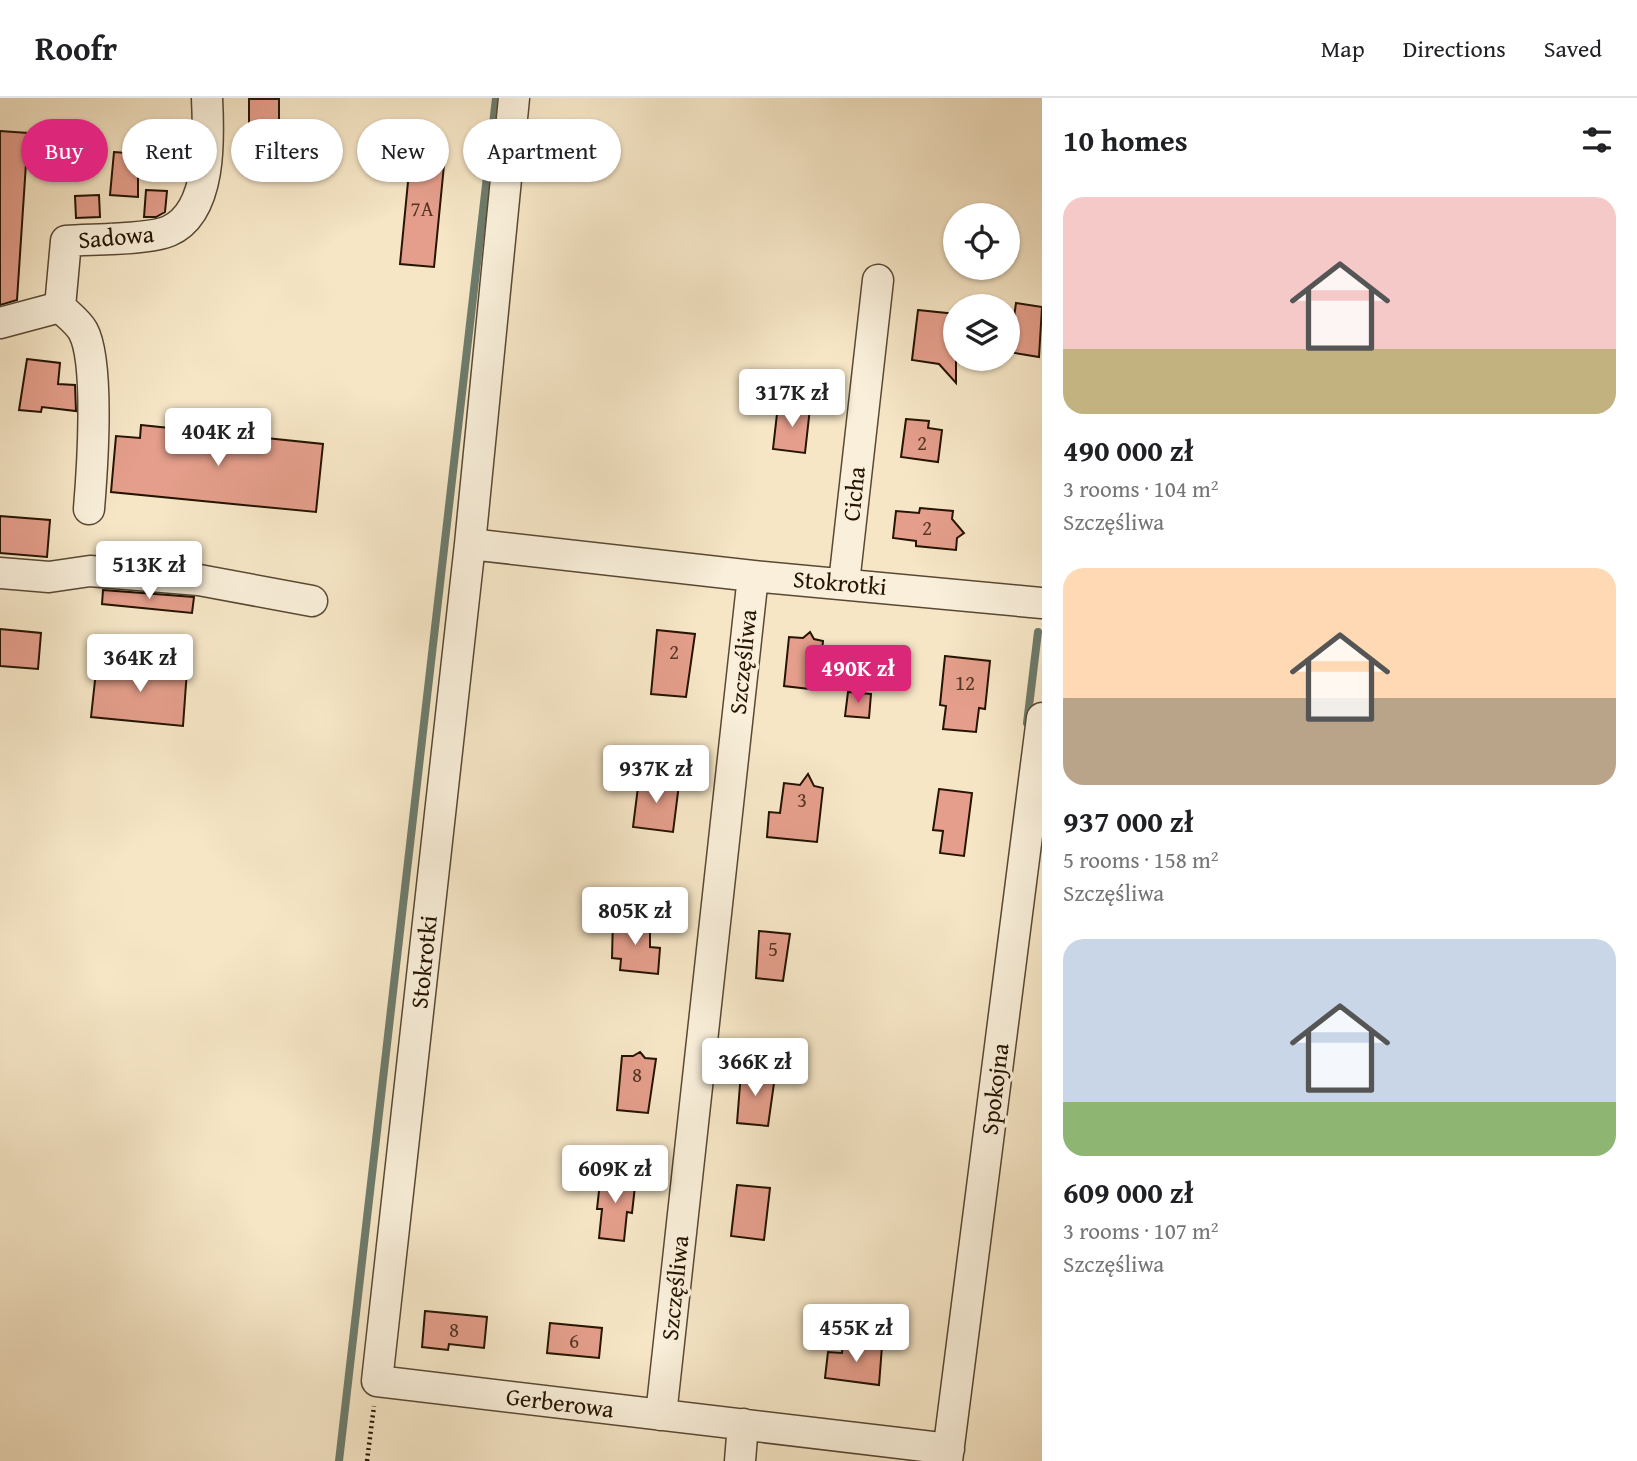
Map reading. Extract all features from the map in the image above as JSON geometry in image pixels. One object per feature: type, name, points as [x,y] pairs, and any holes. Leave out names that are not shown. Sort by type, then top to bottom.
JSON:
[{"type":"street","name":"Sadowa","points":[[60,307],[66,241],[166,232],[184,223],[208,162],[207,98]]},
{"type":"street","name":"Stokrotki","points":[[377,1381],[470,544],[514,98]]},
{"type":"street","name":"Cicha","points":[[844,583],[878,279]]},
{"type":"street","points":[[0,323],[60,307],[83,331],[91,370],[93,459],[89,509]]},
{"type":"street","name":"Stokrotki","points":[[470,544],[753,576],[1042,603]]},
{"type":"street","points":[[0,573],[49,577],[90,571],[171,578],[312,601]]},
{"type":"street","name":"Szczęśliwa","points":[[660,1415],[753,576]]},
{"type":"street","name":"Spokojna","points":[[948,1455],[1042,718]]},
{"type":"street","name":"Gerberowa","points":[[377,1381],[743,1424],[948,1455]]},
{"type":"street","points":[[740,1461],[743,1424]]},
{"type":"path","points":[[367,1461],[377,1381]]},
{"type":"building","points":[[249,99],[279,99],[279,119],[249,119]]},
{"type":"building","points":[[0,131],[21,132],[21,182],[25,182],[17,300],[0,305]]},
{"type":"building","points":[[114,152],[122,153],[122,182],[138,182],[138,197],[110,195]]},
{"type":"building","points":[[408,182],[442,182],[434,267],[400,264]]},
{"type":"building","points":[[146,190],[167,191],[165,212],[156,217],[144,217]]},
{"type":"building","points":[[99,195],[100,217],[76,218],[75,196]]},
{"type":"building","points":[[1020,304],[1042,307],[1039,357],[1020,354]]},
{"type":"building","points":[[918,310],[943,313],[943,368],[939,364],[912,360]]},
{"type":"building","points":[[27,359],[60,363],[58,384],[75,385],[76,411],[42,407],[41,412],[19,410]]},
{"type":"building","points":[[945,371],[956,371],[956,383]]},
{"type":"building","points":[[778,405],[810,408],[805,453],[773,449]]},
{"type":"building","points":[[906,419],[929,421],[928,428],[942,430],[938,462],[901,457]]},
{"type":"building","points":[[141,425],[323,444],[316,512],[111,492],[116,436],[140,438]]},
{"type":"building","points":[[920,508],[953,511],[952,519],[964,533],[957,538],[956,550],[916,546],[916,541],[893,538],[896,511],[919,513]]},
{"type":"building","points":[[0,516],[50,520],[47,557],[0,553]]},
{"type":"building","points":[[129,543],[151,546],[150,554],[199,559],[198,562],[106,555],[107,549],[128,551]]},
{"type":"building","points":[[103,590],[194,597],[192,613],[102,604]]},
{"type":"building","points":[[0,629],[41,633],[38,669],[0,666]]},
{"type":"building","points":[[657,630],[695,634],[686,697],[651,694]]},
{"type":"building","points":[[810,632],[814,639],[823,641],[818,690],[784,686],[789,637],[803,638]]},
{"type":"building","points":[[945,656],[990,661],[985,709],[979,708],[976,732],[943,729],[946,706],[940,705]]},
{"type":"building","points":[[97,662],[187,670],[183,726],[91,717]]},
{"type":"building","points":[[848,692],[871,694],[869,718],[845,716]]},
{"type":"building","points":[[808,774],[814,786],[823,788],[817,842],[767,837],[769,812],[780,813],[784,783],[800,785]]},
{"type":"building","points":[[639,779],[679,784],[673,832],[633,827]]},
{"type":"building","points":[[939,789],[972,793],[964,856],[940,853],[943,831],[933,830]]},
{"type":"building","points":[[613,918],[650,922],[650,947],[660,948],[658,974],[620,970],[621,959],[612,958]]},
{"type":"building","points":[[759,931],[790,934],[783,981],[756,978]]},
{"type":"building","points":[[640,1052],[645,1058],[656,1059],[648,1113],[617,1110],[622,1056],[633,1056]]},
{"type":"building","points":[[759,1068],[764,1075],[775,1076],[768,1126],[737,1123],[741,1072],[752,1073]]},
{"type":"building","points":[[601,1173],[636,1177],[632,1213],[627,1212],[624,1241],[599,1238],[602,1209],[597,1209]]},
{"type":"building","points":[[737,1185],[770,1188],[764,1240],[731,1236]]},
{"type":"building","points":[[425,1311],[487,1317],[484,1348],[449,1344],[448,1350],[422,1347]]},
{"type":"building","points":[[550,1323],[602,1328],[599,1358],[547,1353]]},
{"type":"building","points":[[843,1343],[882,1346],[879,1385],[825,1378],[828,1352],[842,1353]]},
{"type":"waterway","points":[[339,1461],[496,98]]},
{"type":"waterway","points":[[1027,723],[1038,632]]}]
